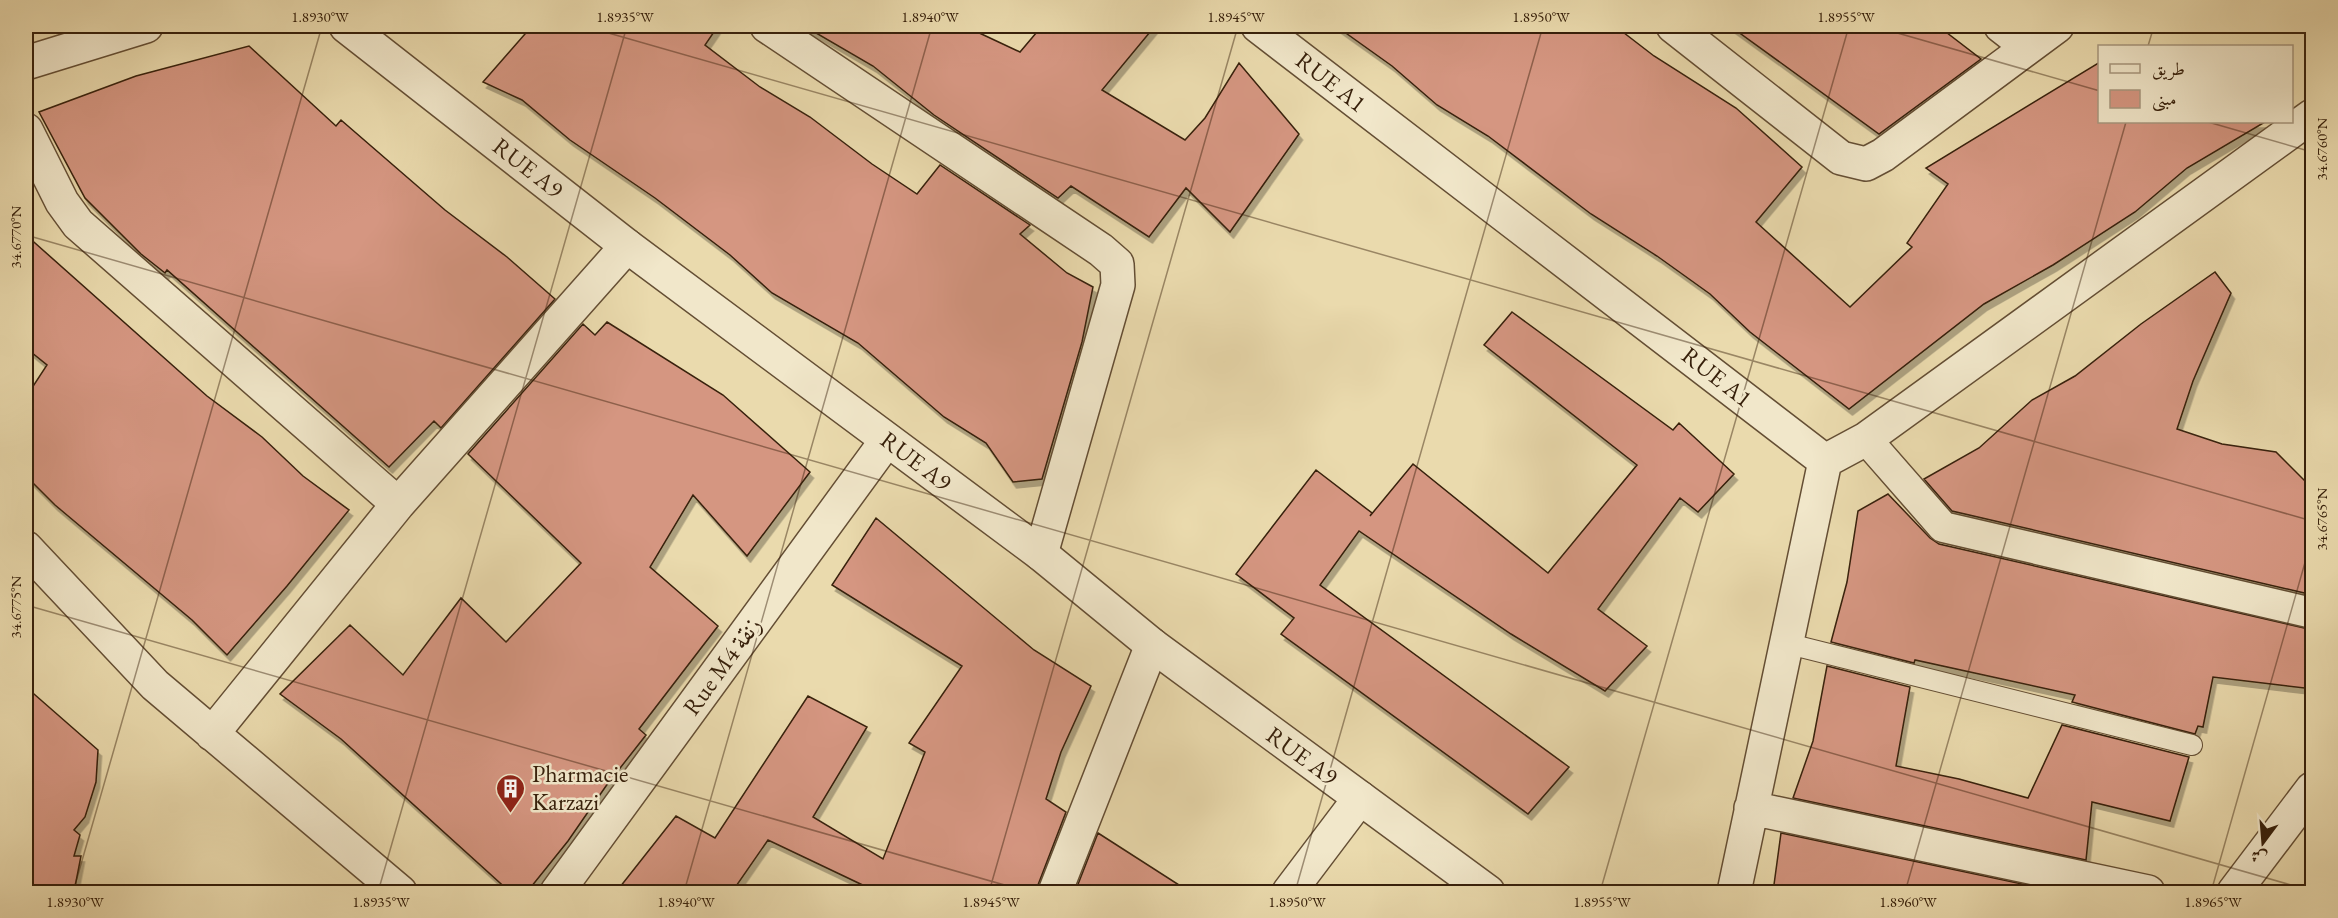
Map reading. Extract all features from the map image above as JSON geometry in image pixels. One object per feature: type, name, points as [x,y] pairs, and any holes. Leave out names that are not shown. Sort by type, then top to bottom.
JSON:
[{"type":"street","points":[[26,63],[146,26]]},
{"type":"street","name":"RUE A9","points":[[346,26],[627,246],[1041,554],[1152,645],[1487,892]]},
{"type":"street","points":[[767,26],[1101,250],[1118,264],[1118,285],[1041,554]]},
{"type":"street","name":"RUE A1","points":[[1258,26],[1825,461]]},
{"type":"street","points":[[1673,26],[1841,158],[1866,164],[1883,155],[2057,26]]},
{"type":"street","points":[[2001,26],[2028,47]]},
{"type":"street","points":[[1734,892],[1825,461],[1866,439],[2313,116]]},
{"type":"street","points":[[26,130],[62,202],[78,224],[398,504]]},
{"type":"street","points":[[212,734],[398,504],[627,246]]},
{"type":"street","points":[[1866,439],[1943,527],[2313,613]]},
{"type":"street","name":"Rue M4 زنقة","points":[[556,892],[887,440]]},
{"type":"street","points":[[26,548],[155,685],[400,892]]},
{"type":"street","points":[[1055,892],[1152,645]]},
{"type":"street","points":[[2234,892],[2313,789]]},
{"type":"street","points":[[1289,892],[1360,798]]},
{"type":"street","points":[[1751,808],[2148,892]]},
{"type":"lane","points":[[1785,643],[2192,745]]},
{"type":"building","points":[[532,26],[718,26],[705,45],[760,87],[810,117],[872,164],[917,194],[940,165],[1030,225],[1020,234],[1067,273],[1093,287],[1082,342],[1042,479],[1013,482],[986,443],[944,417],[858,343],[772,293],[730,255],[655,198],[570,140],[522,100],[483,82]]},
{"type":"building","points":[[804,26],[968,26],[1020,52],[1042,26],[1155,26],[1102,90],[1185,140],[1205,118],[1239,63],[1299,134],[1230,232],[1186,188],[1149,237],[1071,186],[1058,198],[934,115],[873,66]]},
{"type":"building","points":[[1336,26],[1615,26],[1654,56],[1736,108],[1802,167],[1756,222],[1850,307],[1912,247],[1907,243],[1948,184],[1926,168],[2098,63],[2098,123],[2263,123],[2187,168],[2135,212],[2053,265],[1984,304],[1849,409],[1750,332],[1710,294],[1657,256],[1591,214],[1488,136],[1437,105],[1392,66]]},
{"type":"building","points":[[1730,26],[1938,26],[1981,59],[1879,134]]},
{"type":"building","points":[[249,46],[336,126],[341,120],[445,210],[507,257],[555,299],[441,428],[434,421],[389,467],[167,270],[165,273],[141,254],[85,198],[39,112],[136,76]]},
{"type":"building","points":[[26,235],[207,396],[262,437],[303,476],[349,510],[227,655],[192,620],[55,505],[26,476],[26,397],[47,365],[26,348]]},
{"type":"building","points":[[2215,272],[2231,293],[2193,381],[2177,429],[2222,444],[2276,452],[2313,489],[2313,595],[1952,511],[1924,479],[1979,448],[2032,400],[2075,376],[2141,324]]},
{"type":"building","points":[[1512,312],[1673,430],[1679,423],[1734,474],[1698,512],[1680,498],[1598,609],[1647,646],[1605,691],[1511,634],[1359,531],[1320,585],[1569,767],[1528,814],[1281,634],[1294,618],[1236,574],[1316,470],[1372,513],[1370,516],[1413,464],[1548,573],[1637,465],[1484,345]]},
{"type":"building","points":[[607,322],[723,395],[810,472],[747,556],[693,495],[650,567],[718,626],[639,729],[646,735],[606,786],[568,841],[527,892],[510,892],[341,739],[280,694],[350,625],[403,675],[461,598],[506,642],[581,563],[468,454],[583,324],[595,335]]},
{"type":"building","points":[[1888,494],[1930,538],[1939,544],[2313,630],[2313,689],[2213,677],[2203,727],[2198,726],[2195,734],[2072,702],[2075,695],[1915,660],[1914,663],[1831,642],[1847,582],[1858,511]]},
{"type":"building","points":[[876,518],[1034,650],[1091,686],[1061,752],[1046,799],[1066,812],[1037,892],[870,892],[871,889],[768,840],[732,892],[616,892],[676,816],[715,838],[808,696],[867,727],[813,817],[883,859],[925,752],[909,743],[962,666],[832,585]]},
{"type":"building","points":[[1827,666],[1910,687],[1896,766],[1959,779],[2028,798],[2062,725],[2189,757],[2170,821],[2092,802],[2086,860],[1793,798],[1813,741]]},
{"type":"building","points":[[26,687],[98,750],[96,782],[85,817],[74,830],[80,835],[74,856],[81,856],[74,892],[26,892]]},
{"type":"building","points":[[1098,833],[1190,892],[1075,892]]},
{"type":"building","points":[[1781,833],[2060,892],[1773,892]]},
{"type":"place","name":"Pharmacie Karzazi","points":[[511,814]]}]
